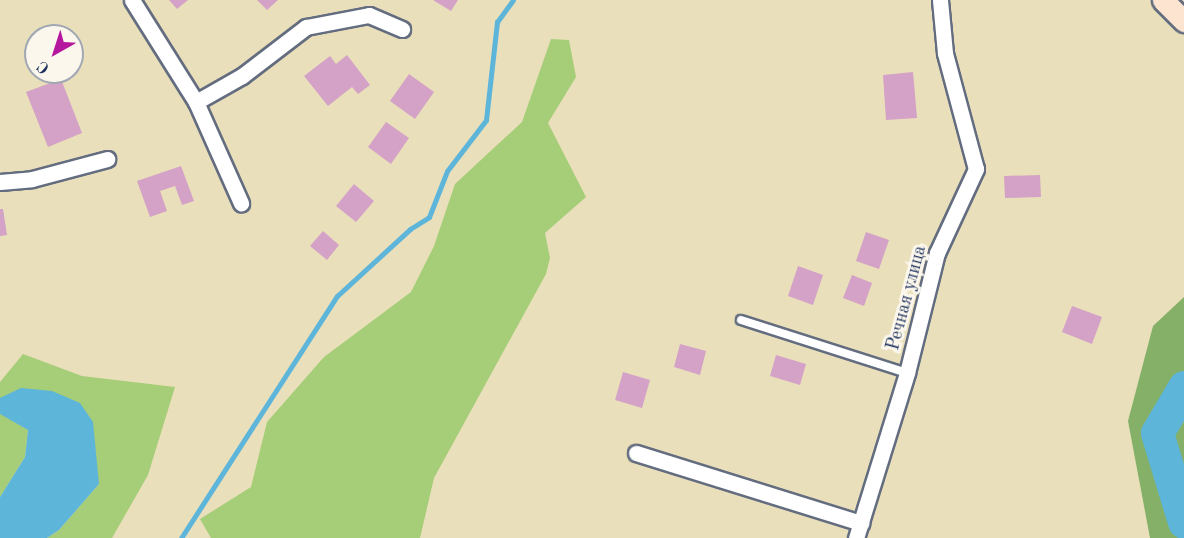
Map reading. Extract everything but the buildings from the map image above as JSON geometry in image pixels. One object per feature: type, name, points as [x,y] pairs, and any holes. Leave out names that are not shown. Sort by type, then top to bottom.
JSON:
[{"type":"street","points":[[132,0],[196,102],[241,202]]},
{"type":"street","name":"Речная улица","points":[[856,538],[907,373],[938,253],[976,169],[945,53],[940,0]]},
{"type":"street","points":[[1163,0],[1184,21]]},
{"type":"street","points":[[196,102],[242,76],[306,27],[369,15],[402,29]]},
{"type":"street","points":[[0,182],[32,179],[107,159]]},
{"type":"street","points":[[636,453],[861,523]]},
{"type":"lane","points":[[741,320],[907,373]]},
{"type":"green space","points":[[551,39],[569,40],[576,77],[548,123],[586,197],[545,233],[550,258],[546,274],[434,478],[420,538],[211,538],[200,519],[251,487],[267,422],[324,357],[411,292],[434,246],[455,184],[522,122]]},
{"type":"green space","points":[[1184,297],[1184,538],[1150,538],[1128,421],[1153,326]]},
{"type":"green space","points":[[23,354],[82,376],[175,387],[148,475],[112,538],[47,538],[59,530],[99,484],[0,398],[0,382]]},
{"type":"green space","points":[[0,412],[28,430],[25,457],[0,497]]},
{"type":"water","points":[[21,388],[52,391],[80,403],[93,422],[99,484],[59,530],[47,538],[0,538],[0,497],[25,457],[28,430],[0,414],[0,398]]},
{"type":"waterway","points":[[181,538],[337,296],[410,229],[429,217],[447,171],[486,120],[497,22],[513,0]]},
{"type":"waterway","points":[[1184,387],[1157,433],[1184,522]]}]
